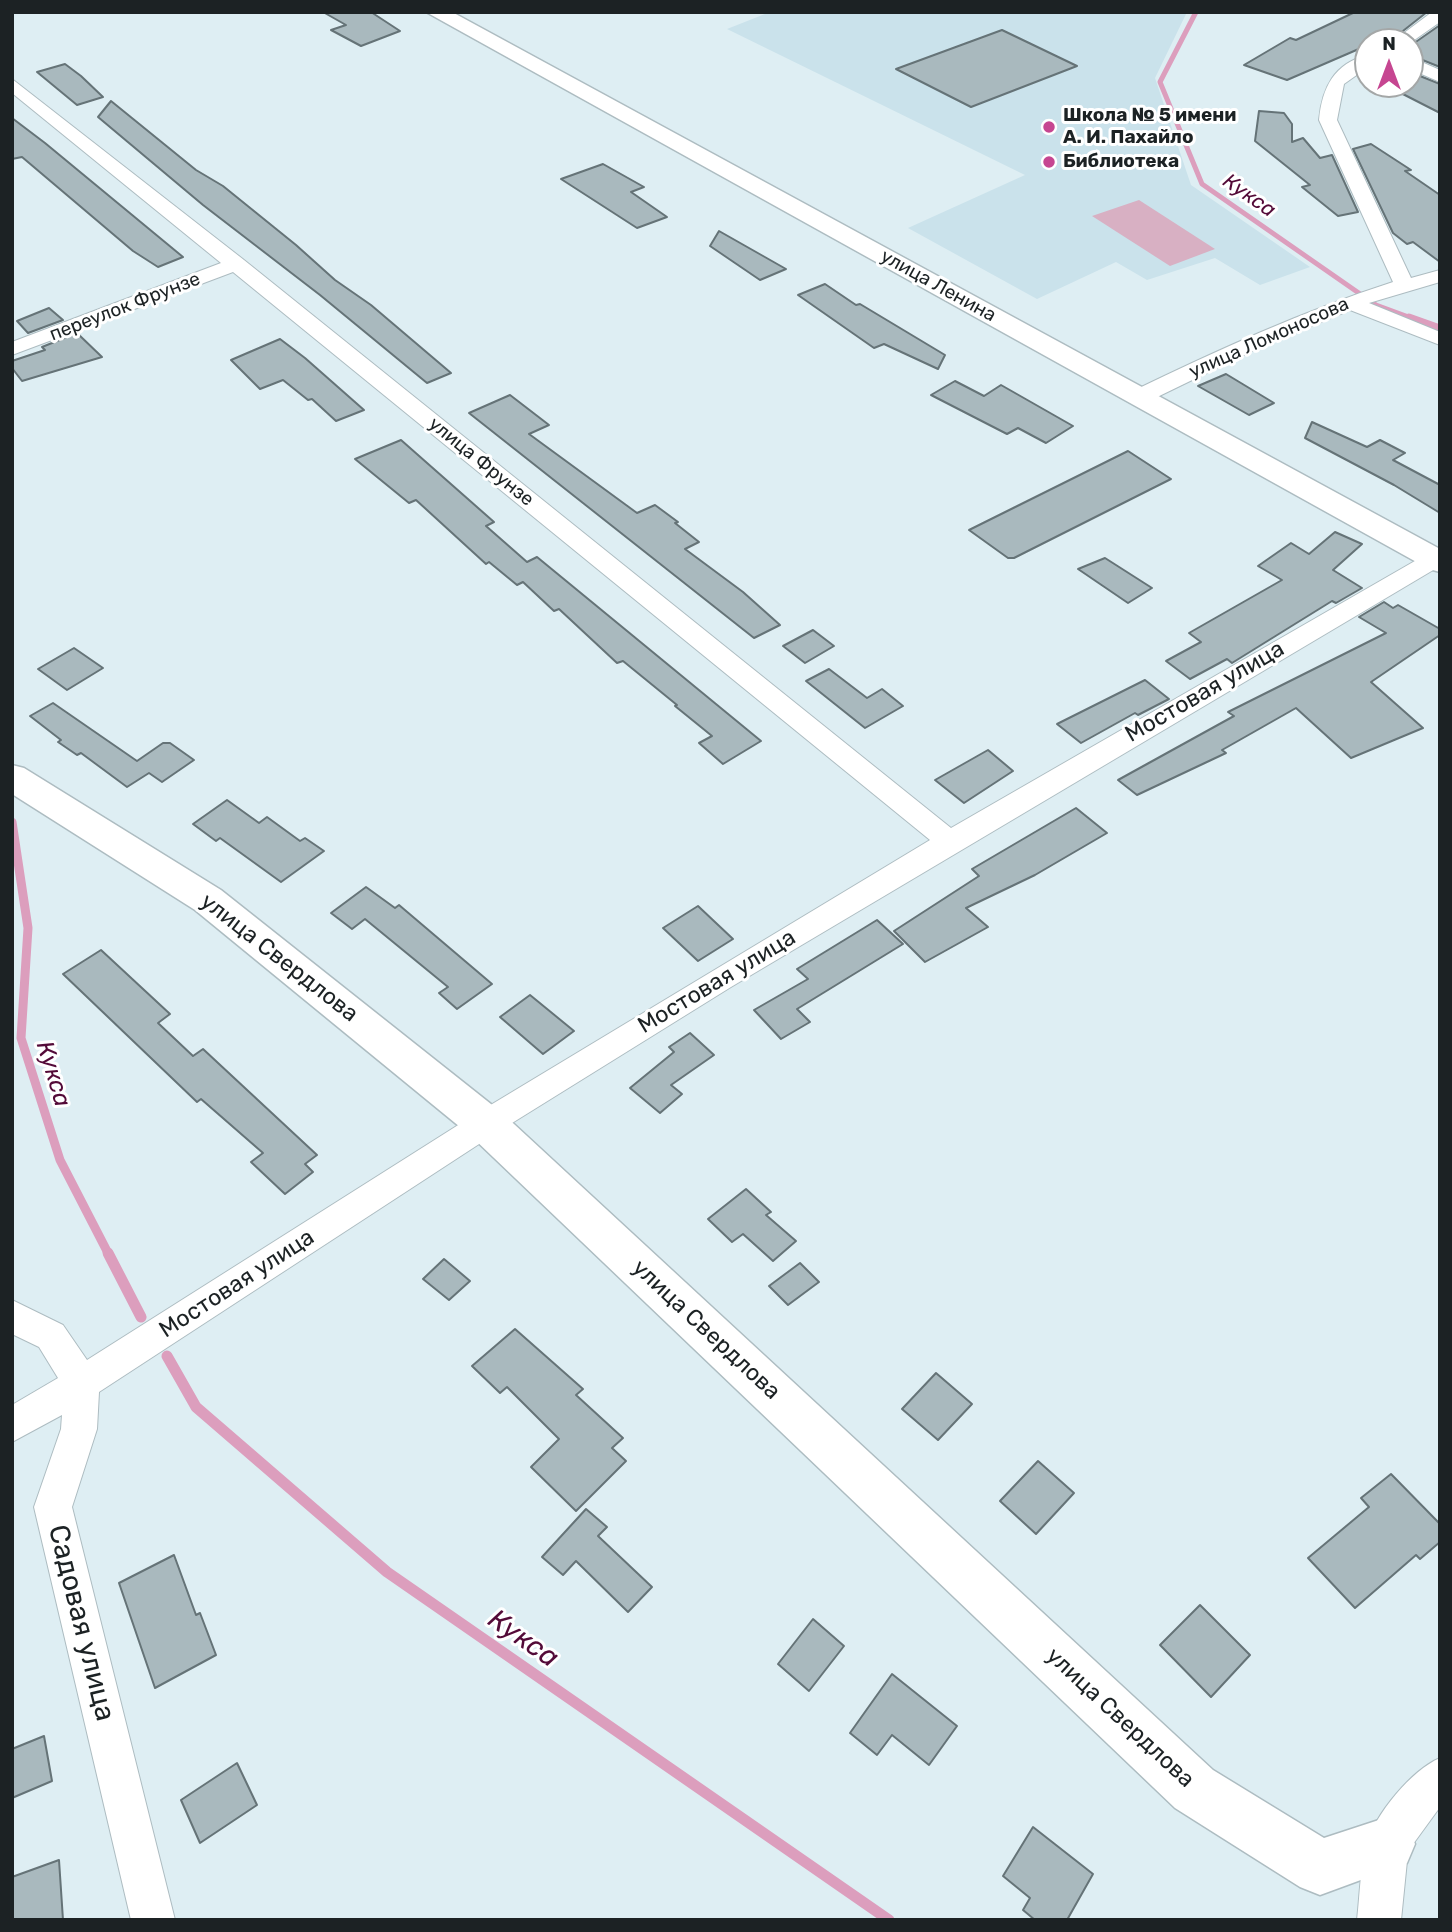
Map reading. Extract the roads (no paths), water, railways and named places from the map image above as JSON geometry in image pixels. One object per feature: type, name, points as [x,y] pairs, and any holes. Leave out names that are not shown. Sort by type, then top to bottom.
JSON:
[{"type":"street","name":"улица Ленина","points":[[436,12],[1437,560]]},
{"type":"street","points":[[1421,28],[1440,15]]},
{"type":"street","points":[[1354,67],[1341,74],[1329,93],[1328,120],[1404,285]]},
{"type":"street","points":[[1424,69],[1440,77]]},
{"type":"street","name":"улица Фрунзе","points":[[12,84],[948,840]]},
{"type":"street","name":"переулок Фрунзе","points":[[12,349],[237,264]]},
{"type":"street","name":"улица Ломоносова","points":[[1141,396],[1298,321],[1404,285],[1440,276]]},
{"type":"street","points":[[1360,299],[1440,339]]},
{"type":"street","name":"Мостовая улица","points":[[12,1424],[82,1384],[486,1124],[948,840],[1437,560]]},
{"type":"street","name":"улица Свердлова","points":[[12,777],[208,901],[486,1124],[1194,1789],[1320,1867],[1388,1844]]},
{"type":"street","points":[[12,1316],[51,1336],[82,1384]]},
{"type":"street","name":"Садовая улица","points":[[82,1384],[79,1429],[53,1507],[153,1920]]},
{"type":"street","points":[[1379,1920],[1388,1844],[1423,1794],[1440,1779]]},
{"type":"waterway","name":"Кукса","points":[[1196,12],[1160,82],[1202,184],[1376,305],[1414,319]]},
{"type":"waterway","name":"Кукса","points":[[1409,317],[1440,328]]},
{"type":"waterway","name":"Кукса","points":[[12,822],[28,928],[21,1038],[60,1160],[109,1255]]},
{"type":"waterway","name":"Кукса","points":[[108,1253],[141,1317]]},
{"type":"waterway","name":"Кукса","points":[[167,1356],[196,1407],[387,1572],[889,1920]]},
{"type":"place","name":"Школа № 5 имени А. И. Пахайло","points":[[1049,127]]},
{"type":"place","name":"Библиотека","points":[[1049,162]]}]
